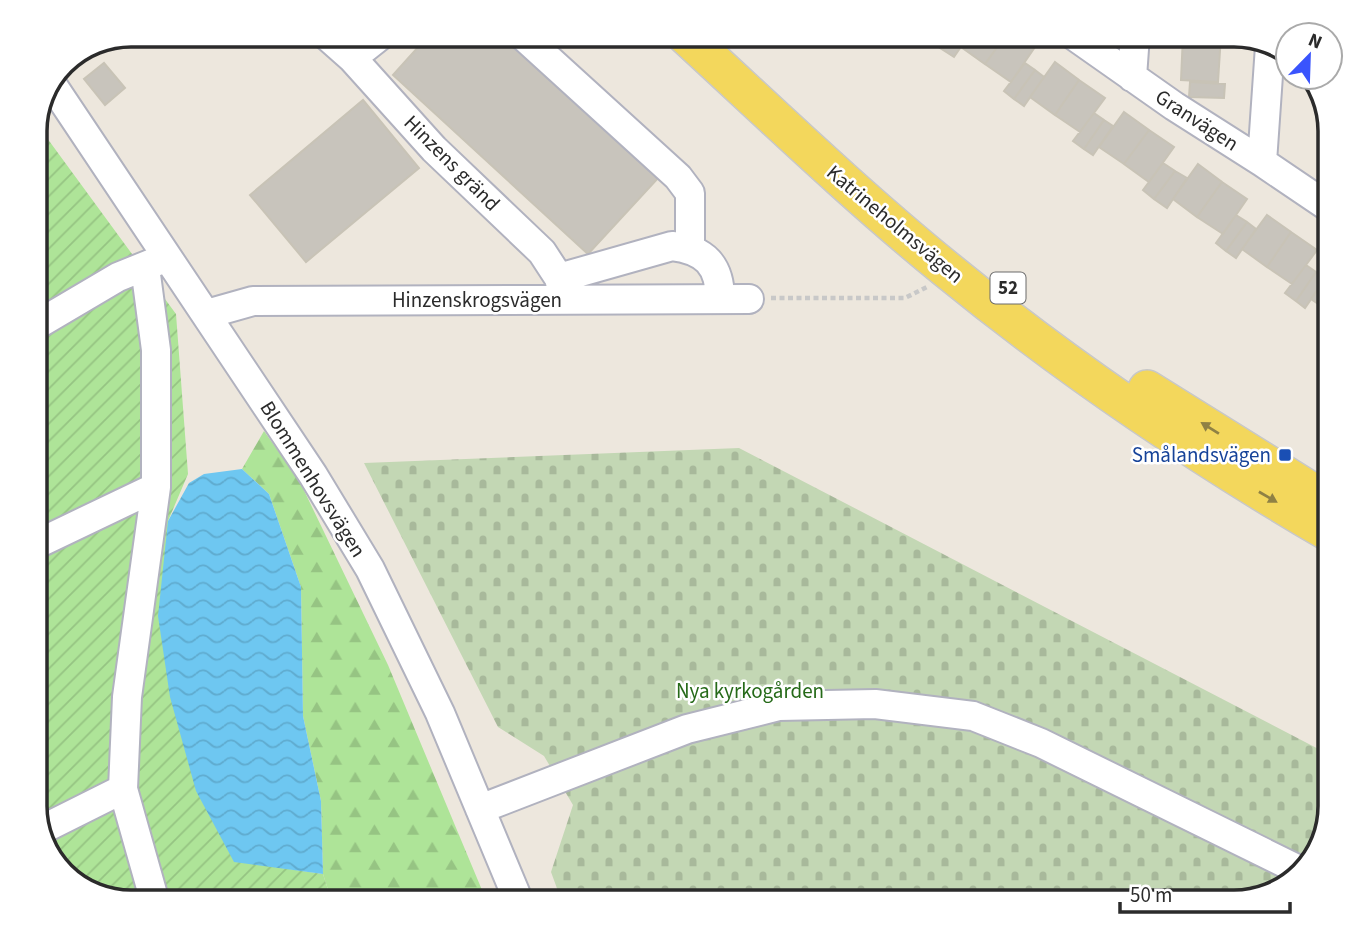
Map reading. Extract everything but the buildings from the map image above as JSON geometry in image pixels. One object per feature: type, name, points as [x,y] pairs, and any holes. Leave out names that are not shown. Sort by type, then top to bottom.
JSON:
[{"type":"main road","name":"Katrineholmsvägen","points":[[698,47],[839,177],[947,269],[1039,341],[1244,483],[1318,526]]},
{"type":"main road","name":"Katrineholmsvägen","points":[[729,47],[960,252],[1146,389],[1318,496]]},
{"type":"street","name":"Hinzens gränd","points":[[340,47],[434,149],[542,252],[562,289]]},
{"type":"street","points":[[352,58],[366,47]]},
{"type":"street","points":[[535,47],[678,177],[690,193],[690,248]]},
{"type":"street","name":"Granvägen","points":[[1090,47],[1318,200]]},
{"type":"street","name":"Granvägen","points":[[1132,77],[1134,47]]},
{"type":"street","name":"Granvägen","points":[[1262,162],[1269,55]]},
{"type":"street","name":"Blommenhovsvägen","points":[[57,93],[156,262],[207,314],[313,475],[370,569],[440,713],[514,890]]},
{"type":"street","points":[[562,289],[672,246],[690,248],[705,258],[716,271],[720,299]]},
{"type":"street","points":[[47,319],[118,277],[156,262],[156,487],[127,697],[123,789],[152,890]]},
{"type":"street","name":"Hinzenskrogsvägen","points":[[207,314],[253,300],[562,289],[749,299]]},
{"type":"street","points":[[47,539],[156,487]]},
{"type":"street","points":[[480,809],[687,729],[779,706],[875,705],[972,716],[984,720],[1041,743],[1292,866]]},
{"type":"street","points":[[50,826],[123,789]]},
{"type":"path","points":[[749,299],[905,298],[920,293],[947,269]]},
{"type":"green space","points":[[47,138],[176,314],[188,474],[168,521],[234,861],[323,874],[328,890],[115,888],[94,881],[76,869],[54,838],[47,811]]},
{"type":"green space","points":[[264,431],[299,480],[388,665],[482,890],[328,890],[323,874],[321,801],[303,716],[301,587],[269,494],[242,469]]},
{"type":"green space","name":"Nya kyrkogården","points":[[739,448],[1318,749],[1318,806],[1311,838],[1297,861],[1280,876],[1261,885],[1234,890],[558,890],[551,872],[573,805],[544,756],[498,727],[364,463]]},
{"type":"water","points":[[242,469],[269,494],[301,587],[303,716],[321,801],[323,874],[234,862],[196,791],[170,697],[158,616],[168,521],[189,483],[204,474]]},
{"type":"place","name":"Smålandsvägen","points":[[1285,455]]}]
